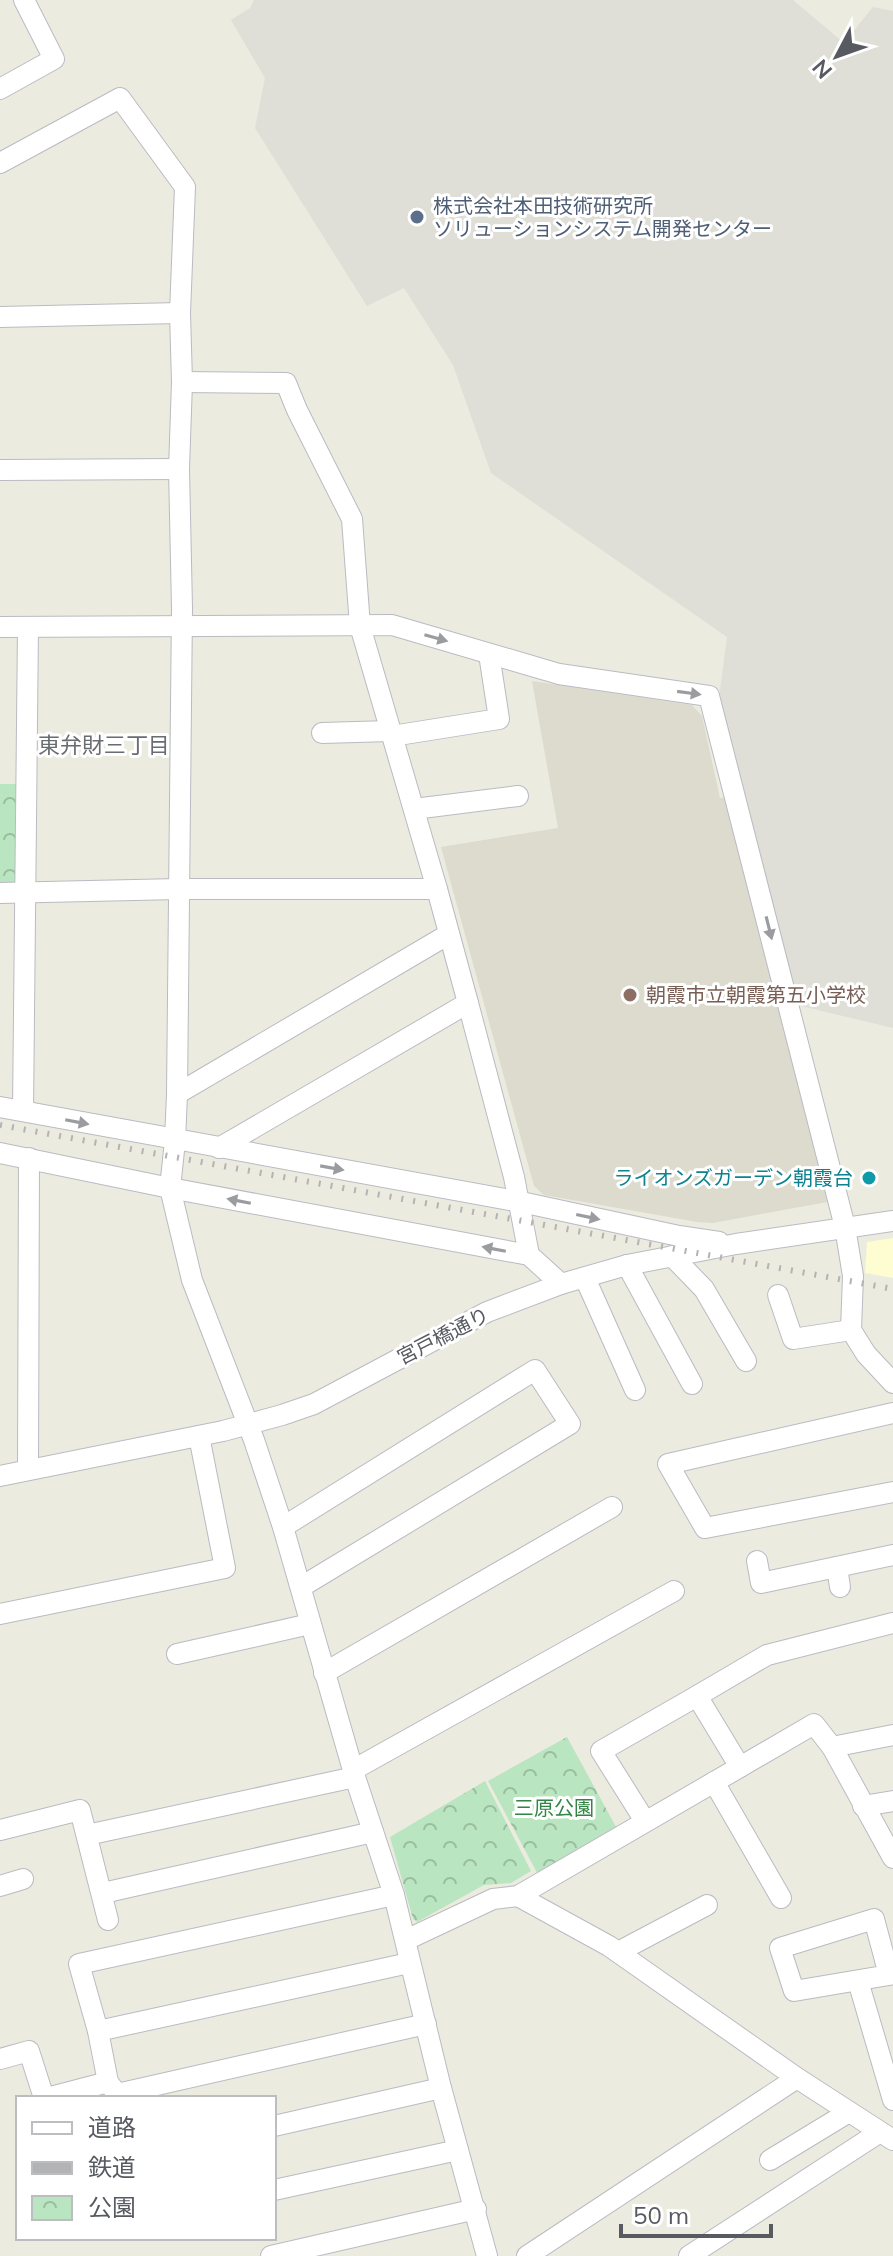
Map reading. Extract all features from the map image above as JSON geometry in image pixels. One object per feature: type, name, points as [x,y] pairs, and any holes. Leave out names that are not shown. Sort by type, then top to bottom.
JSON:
[{"type":"street","points":[[0,89],[54,59],[24,0]]},
{"type":"street","points":[[0,163],[120,98],[185,187],[180,313],[177,1094],[170,1188],[192,1280],[283,1527],[354,1773],[394,1895],[441,2088],[487,2256]]},
{"type":"street","points":[[0,317],[180,313]]},
{"type":"street","points":[[182,382],[286,383],[352,519],[360,626],[468,1003],[521,1202],[529,1255]]},
{"type":"street","points":[[0,470],[179,469]]},
{"type":"street","points":[[0,627],[392,625],[559,674],[709,696],[845,1227],[853,1276],[851,1330],[866,1354],[893,1383]]},
{"type":"street","points":[[23,1111],[28,627]]},
{"type":"street","points":[[322,733],[391,733],[499,719],[489,654]]},
{"type":"street","points":[[414,809],[518,796]]},
{"type":"street","points":[[0,893],[437,889]]},
{"type":"street","points":[[177,1094],[449,934]]},
{"type":"street","points":[[219,1148],[468,1003]]},
{"type":"street","points":[[0,1107],[521,1202],[679,1236],[736,1244]]},
{"type":"street","points":[[0,1153],[529,1255],[561,1284]]},
{"type":"street","points":[[28,1470],[29,1158]]},
{"type":"street","name":"宮戸橋通り","points":[[0,1476],[247,1425],[314,1404],[457,1326],[561,1284],[627,1265],[736,1244],[893,1221]]},
{"type":"street","points":[[672,1256],[704,1289],[746,1361]]},
{"type":"street","points":[[627,1265],[692,1384]]},
{"type":"street","points":[[585,1278],[635,1390]]},
{"type":"street","points":[[778,1295],[793,1339],[851,1330]]},
{"type":"street","points":[[283,1527],[535,1370],[570,1424],[301,1587]]},
{"type":"street","points":[[893,1413],[668,1464],[705,1528],[893,1492]]},
{"type":"street","points":[[0,1614],[225,1568],[199,1436]]},
{"type":"street","points":[[324,1673],[612,1507]]},
{"type":"street","points":[[757,1561],[761,1583],[838,1577],[893,1555]]},
{"type":"street","points":[[87,1835],[354,1773],[674,1591]]},
{"type":"street","points":[[645,1821],[601,1751],[767,1655],[893,1623]]},
{"type":"street","points":[[177,1654],[310,1624]]},
{"type":"street","points":[[697,1696],[740,1767]]},
{"type":"street","points":[[406,1940],[493,1899],[518,1896],[814,1724],[832,1747],[893,1858]]},
{"type":"street","points":[[832,1747],[893,1735]]},
{"type":"street","points":[[714,1782],[781,1898]]},
{"type":"street","points":[[863,1806],[893,1801]]},
{"type":"street","points":[[0,1830],[80,1810],[108,1920]]},
{"type":"street","points":[[103,1893],[373,1832]]},
{"type":"street","points":[[0,1886],[23,1879]]},
{"type":"street","points":[[394,1895],[79,1964],[98,2031],[108,2082],[117,2094],[426,2024]]},
{"type":"street","points":[[518,1896],[618,1952],[797,2078],[886,2136],[689,2256]]},
{"type":"street","points":[[618,1952],[707,1905]]},
{"type":"street","points":[[874,1919],[889,1975],[858,1981],[794,1991],[780,1948],[874,1919]]},
{"type":"street","points":[[98,2031],[409,1963]]},
{"type":"street","points":[[858,1981],[893,2100]]},
{"type":"street","points":[[0,2059],[29,2051],[45,2096]]},
{"type":"street","points":[[527,2256],[797,2078]]},
{"type":"street","points":[[54,2096],[108,2082]]},
{"type":"street","points":[[276,2126],[441,2088]]},
{"type":"street","points":[[770,2160],[849,2112]]},
{"type":"street","points":[[276,2190],[458,2150]]},
{"type":"street","points":[[271,2256],[476,2209]]},
{"type":"shaded area","points":[[254,0],[793,0],[844,43],[873,7],[893,11],[893,1028],[797,1005],[719,697],[727,637],[491,473],[453,365],[404,288],[367,306],[255,128],[265,78],[231,20],[250,8]]},
{"type":"shaded area","name":"朝霞市立朝霞第五小学校","points":[[532,681],[692,705],[702,716],[720,798],[727,797],[804,1094],[827,1202],[713,1223],[544,1195],[534,1186],[441,847],[558,828]]},
{"type":"shaded area","points":[[893,1238],[893,1278],[865,1273],[867,1242]]},
{"type":"green space","points":[[0,784],[19,784],[20,886],[0,887]]},
{"type":"green space","name":"三原公園","points":[[567,1737],[621,1836],[542,1882],[488,1781]]},
{"type":"green space","points":[[485,1781],[531,1871],[511,1883],[484,1885],[417,1922],[413,1919],[390,1837]]},
{"type":"railway","points":[[0,1125],[893,1289]]},
{"type":"place","name":"株式会社本田技術研究所 ソリューションシステム開発センター","points":[[417,217]]},
{"type":"place","name":"朝霞市立朝霞第五小学校","points":[[630,995]]},
{"type":"place","name":"ライオンズガーデン朝霞台","points":[[869,1178]]},
{"type":"district","name":"東弁財三丁目","points":[[104,745]]}]
